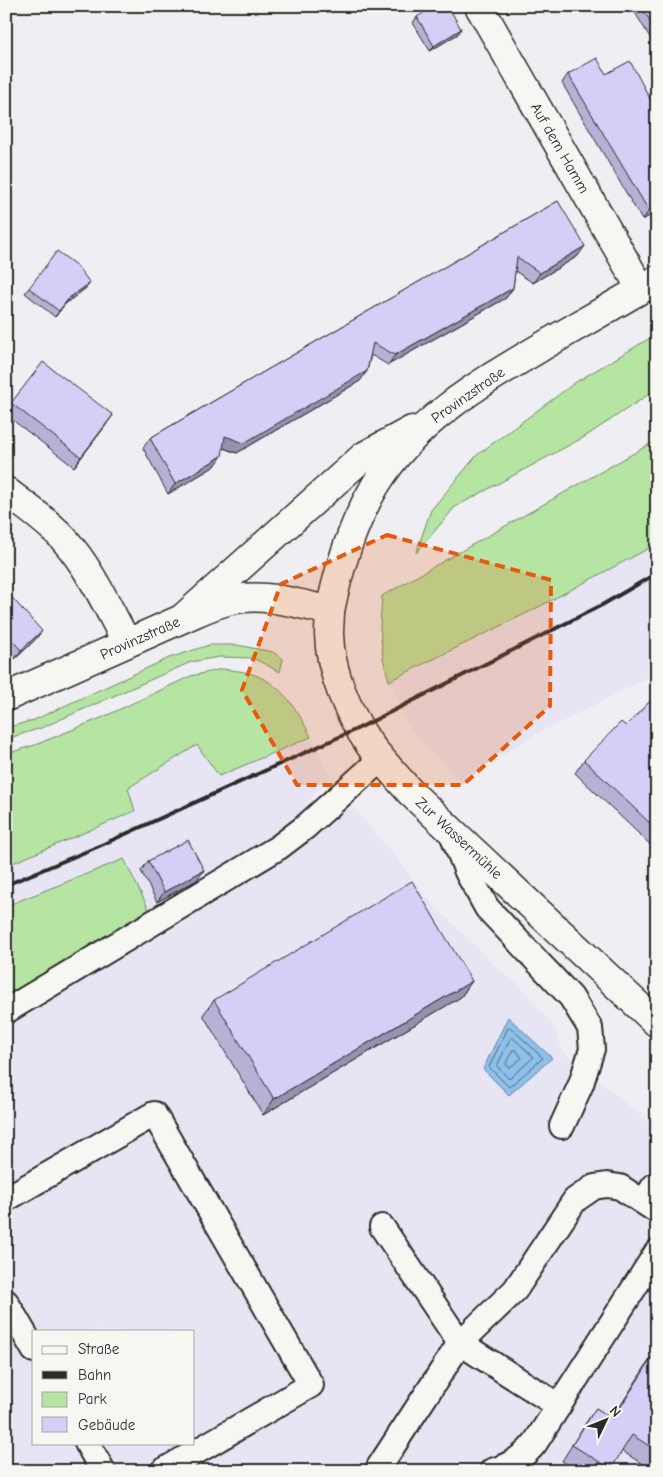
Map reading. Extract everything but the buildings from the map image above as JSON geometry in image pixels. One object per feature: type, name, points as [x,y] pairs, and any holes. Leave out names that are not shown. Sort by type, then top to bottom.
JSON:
[{"type":"street","name":"Auf dem Hamm","points":[[479,6],[649,285]]},
{"type":"street","name":"Provinzstraße","points":[[6,697],[225,601],[246,598],[271,598],[330,611],[346,547],[371,492],[392,462],[418,434],[433,419],[465,394],[649,285]]},
{"type":"street","points":[[181,620],[364,456],[433,419]]},
{"type":"street","points":[[6,491],[62,537],[76,554],[90,575],[127,644]]},
{"type":"street","name":"Zur Wassermühle","points":[[330,611],[329,634],[332,655],[342,692],[359,728],[381,759],[411,794],[657,1023]]},
{"type":"lane","points":[[6,1011],[279,847],[304,828],[381,759]]},
{"type":"lane","points":[[451,831],[467,872],[487,908],[571,997],[590,1028],[592,1048],[581,1084],[562,1126]]},
{"type":"lane","points":[[6,1199],[154,1114],[260,1296],[311,1385],[163,1471]]},
{"type":"lane","points":[[384,1471],[378,1468],[460,1343],[515,1290],[570,1207],[582,1194],[594,1187],[607,1184],[652,1199]]},
{"type":"lane","points":[[382,1227],[460,1343],[559,1406]]},
{"type":"lane","points":[[492,1471],[513,1462],[530,1449],[657,1252]]},
{"type":"lane","points":[[6,1302],[32,1347]]},
{"type":"lane","points":[[89,1444],[103,1471]]},
{"type":"highlighted area","points":[[387,535],[551,580],[550,706],[463,785],[297,785],[242,690],[281,584]]},
{"type":"shaded area","points":[[657,544],[657,673],[535,735],[460,781],[421,742],[407,724],[389,681],[529,612]]},
{"type":"shaded area","points":[[311,737],[330,776],[307,803],[292,830],[6,1002],[6,866],[135,811],[128,788],[197,745],[219,776]]},
{"type":"shaded area","points":[[352,807],[399,860],[427,898],[496,967],[521,987],[553,1026],[563,1051],[657,1129],[657,1471],[6,1471],[6,1019],[338,813]]},
{"type":"green space","points":[[657,334],[657,389],[586,436],[455,507],[416,553],[431,510],[477,455],[576,382]]},
{"type":"green space","points":[[657,440],[657,544],[529,612],[389,681],[383,658],[380,627],[382,596]]},
{"type":"green space","points":[[209,645],[237,645],[273,652],[283,659],[280,672],[253,658],[219,657],[191,662],[41,728],[6,739],[6,728],[34,720],[169,658]]},
{"type":"green space","points":[[222,669],[249,673],[270,683],[294,707],[311,737],[219,776],[197,745],[128,788],[135,811],[6,866],[6,754],[35,745],[101,718],[191,676]]},
{"type":"green space","points":[[124,859],[151,914],[6,1002],[6,906]]},
{"type":"water","points":[[508,1017],[552,1058],[509,1095],[483,1069]]},
{"type":"railway","points":[[6,885],[97,847],[359,728],[602,605],[657,573]]}]
